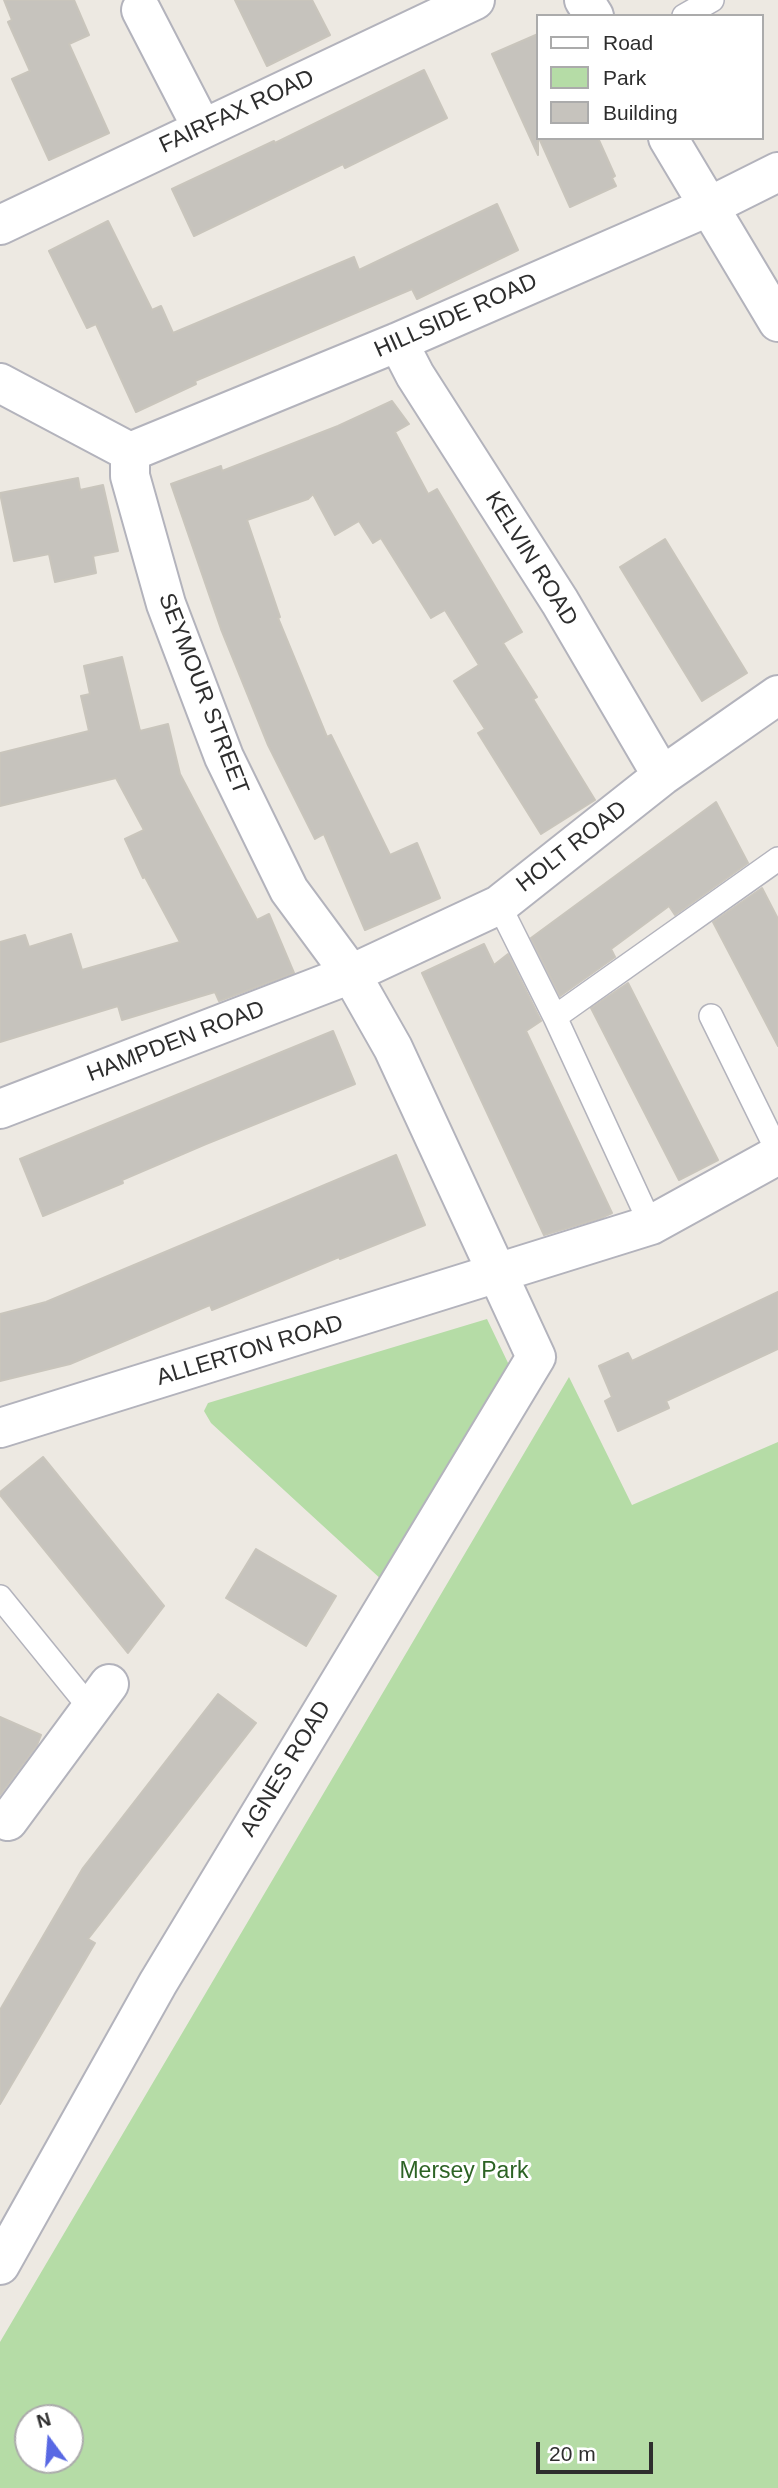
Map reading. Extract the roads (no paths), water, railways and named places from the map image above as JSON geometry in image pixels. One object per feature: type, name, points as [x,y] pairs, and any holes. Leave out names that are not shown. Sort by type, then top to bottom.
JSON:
[{"type":"street","name":"FAIRFAX ROAD","points":[[0,225],[475,0]]},
{"type":"street","points":[[141,10],[202,128]]},
{"type":"street","points":[[669,140],[778,322]]},
{"type":"street","name":"HILLSIDE ROAD","points":[[130,452],[398,342],[709,206],[778,172]]},
{"type":"street","name":"KELVIN ROAD","points":[[398,342],[415,375],[560,602],[663,776]]},
{"type":"street","points":[[0,383],[130,452]]},
{"type":"street","name":"SEYMOUR STREET","points":[[130,452],[130,475],[166,604],[224,757],[289,890],[351,974],[393,1048],[499,1274]]},
{"type":"street","name":"HOLT ROAD","points":[[351,974],[499,905],[663,776],[778,695]]},
{"type":"street","name":"HAMPDEN ROAD","points":[[0,1109],[351,974]]},
{"type":"street","name":"ALLERTON ROAD","points":[[0,1428],[651,1225],[778,1153]]},
{"type":"street","name":"AGNES ROAD","points":[[0,2265],[159,1983],[536,1357],[499,1274]]},
{"type":"street","points":[[3,1825],[100,1696]]},
{"type":"lane","points":[[688,14],[712,0]]},
{"type":"lane","points":[[555,1017],[778,859]]},
{"type":"lane","points":[[499,905],[555,1017],[651,1225]]},
{"type":"lane","points":[[711,1016],[778,1153]]},
{"type":"lane","points":[[0,1597],[100,1696]]},
{"type":"park label","name":"Mersey Park","points":[[464,2172]]}]
